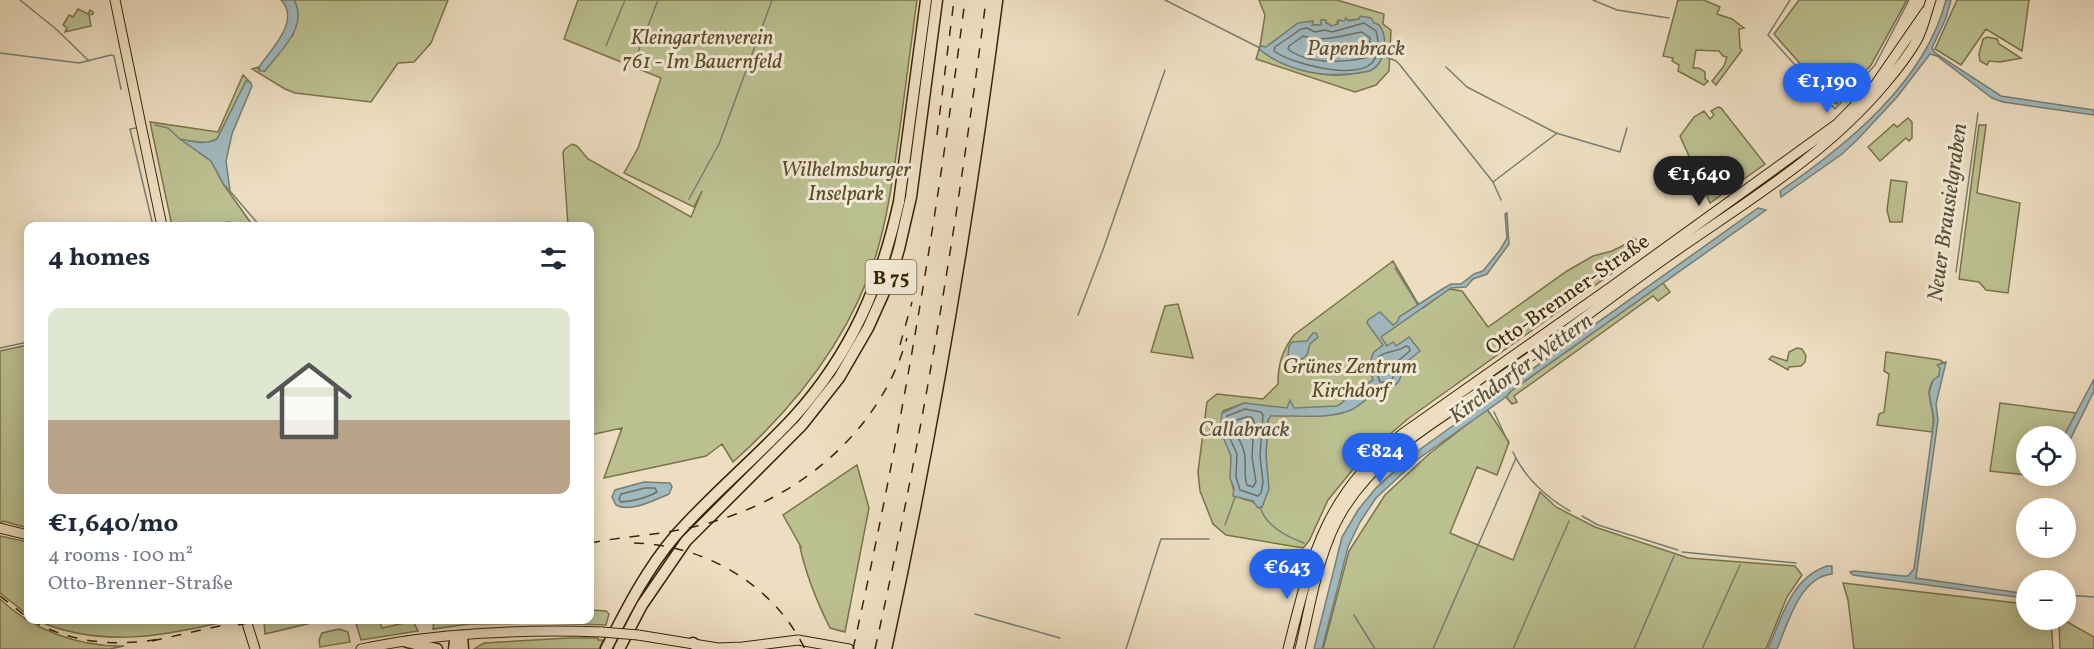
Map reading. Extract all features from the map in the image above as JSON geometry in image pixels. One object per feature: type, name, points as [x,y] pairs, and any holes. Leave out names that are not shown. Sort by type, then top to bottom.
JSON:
[{"type":"highway","name":"B 75","points":[[606,649],[628,605],[674,537],[794,417],[837,362],[855,332],[879,276],[894,224],[908,139],[926,0]]},
{"type":"highway","name":"B 75","points":[[619,649],[642,605],[680,550],[706,520],[802,425],[839,378],[868,328],[890,279],[911,197],[937,0]]},
{"type":"highway","points":[[454,649],[455,641],[462,636]]},
{"type":"highway","points":[[462,636],[463,649]]},
{"type":"highway","points":[[407,642],[428,644]]},
{"type":"main road","points":[[115,0],[161,222]]},
{"type":"main road","name":"Otto-Brenner-Straße","points":[[1288,649],[1312,558],[1334,509],[1368,465],[1402,434],[1755,183],[1851,111],[1884,74],[1929,4]]},
{"type":"main road","name":"Otto-Brenner-Straße","points":[[1300,649],[1332,531],[1343,510],[1374,470],[1402,446],[1809,158],[1868,104],[1910,52],[1925,24],[1929,4]]},
{"type":"main road","points":[[1755,183],[1761,192]]},
{"type":"main road","points":[[1482,377],[1489,386]]},
{"type":"main road","points":[[0,528],[24,534]]},
{"type":"main road","points":[[1312,558],[1322,561]]},
{"type":"main road","points":[[247,624],[255,649]]},
{"type":"main road","points":[[428,644],[462,636],[572,631],[638,635],[711,648],[733,649],[798,640],[849,649]]},
{"type":"main road","points":[[249,633],[249,649]]},
{"type":"main road","points":[[361,649],[407,642]]},
{"type":"green space","points":[[294,0],[448,0],[431,43],[414,62],[398,63],[371,102],[295,93],[252,69],[259,67],[259,70],[293,35],[296,4]]},
{"type":"green space","points":[[578,0],[917,0],[890,196],[876,255],[865,285],[852,314],[819,368],[779,417],[733,462],[722,444],[706,456],[604,478],[622,428],[594,434],[594,222],[568,222],[563,152],[572,144],[577,146],[588,159],[691,217],[702,191],[694,207],[624,173],[638,148],[661,78],[564,39]]},
{"type":"green space","points":[[1259,0],[1337,0],[1384,14],[1383,24],[1391,30],[1389,71],[1376,85],[1355,92],[1256,59],[1259,49],[1274,59],[1302,70],[1340,75],[1375,68],[1383,51],[1379,25],[1359,19],[1337,22],[1338,25],[1332,26],[1322,20],[1321,25],[1312,25],[1313,22],[1299,23],[1266,47],[1260,46],[1265,15]]},
{"type":"green space","points":[[1678,0],[1704,0],[1720,7],[1717,14],[1732,19],[1744,28],[1739,29],[1742,50],[1716,85],[1712,81],[1724,66],[1727,57],[1719,51],[1696,50],[1693,68],[1699,68],[1705,72],[1705,79],[1708,81],[1704,85],[1678,71],[1679,65],[1672,61],[1673,58],[1663,56]]},
{"type":"green space","points":[[1799,0],[1907,0],[1871,65],[1836,104],[1774,34]]},
{"type":"green space","points":[[1957,0],[2029,0],[2022,51],[1986,29],[1961,65],[1935,49]]},
{"type":"green space","points":[[78,9],[88,14],[90,10],[93,12],[89,15],[91,26],[65,32],[67,28],[63,25],[69,15],[73,17]]},
{"type":"green space","points":[[1987,37],[1997,39],[1999,44],[2021,58],[2000,62],[1989,61],[1987,65],[1980,61],[1979,54],[1983,39]]},
{"type":"green space","points":[[243,75],[250,82],[246,81],[217,139],[207,143],[182,140],[211,161],[224,185],[250,222],[171,222],[150,122],[218,132]]},
{"type":"green space","points":[[1718,107],[1765,164],[1710,203],[1680,136],[1694,117],[1704,111],[1710,119],[1714,115],[1711,111]]},
{"type":"green space","points":[[1908,118],[1912,122],[1912,138],[1909,141],[1906,138],[1880,161],[1868,147],[1894,124],[1897,127]]},
{"type":"green space","points":[[1979,125],[1986,125],[1977,193],[2020,203],[2008,293],[1986,290],[1979,282],[1959,279]]},
{"type":"green space","points":[[1891,180],[1907,182],[1902,222],[1890,222],[1887,210]]},
{"type":"green space","name":"Grünes Zentrum Kirchdorf","points":[[1633,238],[1641,242],[1642,252],[1409,418],[1363,457],[1328,500],[1309,541],[1303,548],[1226,535],[1213,524],[1200,491],[1198,472],[1207,402],[1217,394],[1263,399],[1278,384],[1282,358],[1294,335],[1393,261],[1417,302],[1423,308],[1449,289],[1462,291],[1488,327],[1567,271],[1593,256],[1626,244]],"holes":[[[1244,403],[1267,408],[1267,490],[1263,504],[1256,504],[1240,498],[1234,490],[1231,481],[1230,446],[1223,411]]]},
{"type":"green space","points":[[1663,283],[1670,292],[1658,301],[1653,296],[1514,396],[1517,402],[1512,404],[1506,397],[1511,391]]},
{"type":"green space","points":[[1178,304],[1193,358],[1151,352],[1165,306]]},
{"type":"green space","points":[[24,346],[24,527],[0,522],[0,351]]},
{"type":"green space","points":[[1797,348],[1802,349],[1806,356],[1801,366],[1789,367],[1788,370],[1769,359],[1772,356],[1787,361],[1789,352]]},
{"type":"green space","points":[[1886,352],[1943,362],[1938,365],[1939,376],[1929,390],[1932,432],[1877,425],[1879,414],[1884,412],[1889,374],[1884,371]]},
{"type":"green space","points":[[2000,403],[2076,413],[2069,426],[2016,426],[2016,474],[1990,471]]},
{"type":"green space","points":[[1487,409],[1509,442],[1497,475],[1477,467],[1450,533],[1513,560],[1540,492],[1556,507],[1595,527],[1688,558],[1795,566],[1802,575],[1787,597],[1766,649],[1323,649],[1349,551],[1385,495],[1429,454]]},
{"type":"green space","points":[[857,465],[869,508],[845,632],[830,628],[816,598],[802,557],[801,547],[783,515]]},
{"type":"green space","points":[[0,536],[24,541],[24,612],[0,593]]},
{"type":"green space","points":[[1843,583],[2016,603],[2016,630],[2052,630],[2053,649],[1854,649],[1848,600]]},
{"type":"green space","points":[[0,599],[24,618],[24,624],[34,624],[73,640],[107,646],[124,646],[110,649],[0,649]]},
{"type":"green space","points":[[594,610],[606,611],[609,614],[606,625],[574,624],[594,624]]},
{"type":"green space","points":[[47,624],[214,624],[182,631],[133,637],[108,637],[60,629]]},
{"type":"green space","points":[[264,624],[307,624],[265,634]]},
{"type":"green space","points":[[356,624],[380,624],[382,628],[400,624],[414,624],[418,631],[361,640]]},
{"type":"green space","points":[[434,624],[469,624],[433,629]]},
{"type":"green space","points":[[2076,627],[2094,637],[2094,649],[2060,649],[2059,630],[2076,630]]},
{"type":"green space","points":[[339,629],[348,632],[350,642],[320,647],[319,640],[322,633]]},
{"type":"green space","points":[[568,638],[603,640],[599,649],[474,649],[484,643]]},
{"type":"water","points":[[281,0],[294,0],[298,10],[298,19],[285,47],[265,71],[260,71],[259,67],[277,43],[286,26],[288,17]]},
{"type":"water","points":[[1946,0],[1951,0],[1946,18],[1932,48],[1935,53],[2001,96],[2094,110],[2094,115],[2003,102],[1992,98],[1937,56],[1930,54],[1897,97],[1857,140],[1842,154],[1781,197],[1780,191],[1856,132],[1902,84],[1921,58],[1936,30]]},
{"type":"water","name":"Papenbrack","points":[[1360,16],[1371,18],[1379,25],[1384,36],[1382,57],[1379,63],[1369,71],[1326,74],[1297,69],[1259,49],[1260,46],[1266,47],[1298,23],[1313,21],[1312,25],[1321,25],[1321,20],[1326,20],[1326,23],[1332,26],[1338,24],[1338,20],[1344,21],[1346,18],[1349,21],[1359,19]]},
{"type":"water","points":[[246,81],[252,86],[232,134],[226,161],[230,191],[224,185],[211,161],[180,139],[204,142],[217,139]]},
{"type":"water","points":[[1758,208],[1766,210],[1418,459],[1376,498],[1360,522],[1348,547],[1322,649],[1314,649],[1342,537],[1358,510],[1376,488],[1412,455]]},
{"type":"water","name":"Callabrack","points":[[1507,213],[1509,244],[1487,274],[1473,279],[1466,287],[1451,288],[1381,337],[1387,346],[1393,342],[1396,346],[1409,337],[1420,351],[1399,368],[1402,372],[1398,382],[1393,386],[1378,390],[1355,408],[1342,413],[1322,416],[1271,416],[1268,420],[1266,456],[1269,489],[1262,507],[1258,508],[1253,501],[1233,496],[1234,488],[1230,478],[1231,456],[1220,430],[1222,413],[1244,403],[1287,408],[1290,400],[1294,408],[1337,406],[1348,395],[1361,391],[1373,380],[1369,368],[1373,353],[1383,345],[1367,323],[1368,320],[1380,312],[1393,325],[1399,317],[1444,288],[1451,284],[1461,284],[1474,274],[1483,271],[1507,238],[1505,214]]},
{"type":"water","points":[[1313,333],[1316,333],[1318,337],[1310,344],[1307,355],[1302,359],[1296,357],[1290,360],[1289,346],[1292,342],[1307,341]]},
{"type":"water","points":[[1946,362],[1936,404],[1938,420],[1916,578],[2016,592],[2016,597],[1853,575],[1850,572],[1908,576],[1914,569],[1934,419],[1929,393],[1933,380],[1939,376],[1940,368],[1937,365]]},
{"type":"water","points":[[2094,379],[2094,391],[2076,428],[2069,426]]},
{"type":"water","points":[[644,482],[670,483],[672,487],[669,494],[642,505],[628,508],[616,505],[612,497],[615,490]]},
{"type":"water","points":[[1832,566],[1832,574],[1811,583],[1803,592],[1777,649],[1768,649],[1783,612],[1796,589],[1815,572]]},
{"type":"waterway","points":[[20,0],[56,29],[89,61]]},
{"type":"waterway","points":[[606,46],[625,0]]},
{"type":"waterway","points":[[635,60],[658,0]]},
{"type":"waterway","points":[[689,199],[719,144],[772,0]]},
{"type":"waterway","points":[[1165,0],[1260,48]]},
{"type":"waterway","points":[[1593,0],[1617,10],[1669,18]]},
{"type":"waterway","points":[[1790,0],[1768,35],[1835,109],[1875,65],[1909,0]]},
{"type":"waterway","points":[[0,53],[79,63],[111,55],[114,56],[121,89]]},
{"type":"waterway","points":[[1382,55],[1400,65],[1493,182],[1501,200]]},
{"type":"waterway","points":[[1446,67],[1467,87],[1556,133],[1620,152],[1627,128]]},
{"type":"waterway","points":[[1078,315],[1165,70]]},
{"type":"waterway","name":"Neuer Brausielgraben","points":[[1956,272],[1978,113]]},
{"type":"waterway","points":[[155,125],[168,128],[180,139]]},
{"type":"waterway","points":[[136,128],[130,129],[152,222]]},
{"type":"waterway","points":[[1493,182],[1556,134]]},
{"type":"waterway","points":[[230,191],[257,222]]},
{"type":"waterway","points":[[1395,268],[1418,305]]},
{"type":"waterway","points":[[0,348],[24,343]]},
{"type":"waterway","name":"Kirchdorfer Wettern","points":[[1494,412],[1508,442]]},
{"type":"waterway","points":[[1513,452],[1523,470],[1537,486],[1570,511]]},
{"type":"waterway","points":[[1433,649],[1516,458]]},
{"type":"waterway","points":[[1225,525],[1235,497]]},
{"type":"waterway","points":[[1260,507],[1272,525],[1291,538],[1304,543]]},
{"type":"waterway","points":[[1582,516],[1598,525],[1678,550]]},
{"type":"waterway","points":[[1513,649],[1569,521]]},
{"type":"waterway","points":[[1126,649],[1161,539],[1209,539]]},
{"type":"waterway","points":[[1682,552],[1796,563]]},
{"type":"waterway","points":[[1634,649],[1674,556]]},
{"type":"waterway","points":[[1702,649],[1740,565]]},
{"type":"waterway","points":[[2076,596],[2094,597]]},
{"type":"waterway","points":[[975,614],[1060,638]]},
{"type":"waterway","points":[[1354,615],[1375,649]]},
{"type":"tram line","points":[[892,649],[925,488],[954,326],[1003,0]]},
{"type":"railway","points":[[937,135],[954,0]]},
{"type":"railway","points":[[853,649],[887,488],[930,245],[965,0]]},
{"type":"railway","points":[[875,649],[909,488],[938,326],[964,163],[986,0]]},
{"type":"railway","points":[[900,345],[912,302]]},
{"type":"railway","points":[[594,542],[697,526],[767,501],[799,482],[828,460],[854,434],[876,405],[894,373],[907,338]]},
{"type":"railway","points":[[634,543],[660,545],[686,551],[734,572],[756,587],[775,605],[805,649]]},
{"type":"railway","points":[[0,596],[24,615]]},
{"type":"railway","points":[[38,624],[62,634],[93,641],[126,643],[160,639]]},
{"type":"railway","points":[[152,641],[228,624]]},
{"type":"railway","points":[[238,625],[243,624]]},
{"type":"park label","name":"Kleingartenverein 761 - Im Bauernfeld","points":[[702,49]]},
{"type":"park label","name":"Wilhelmsburger Inselpark","points":[[846,181]]}]
